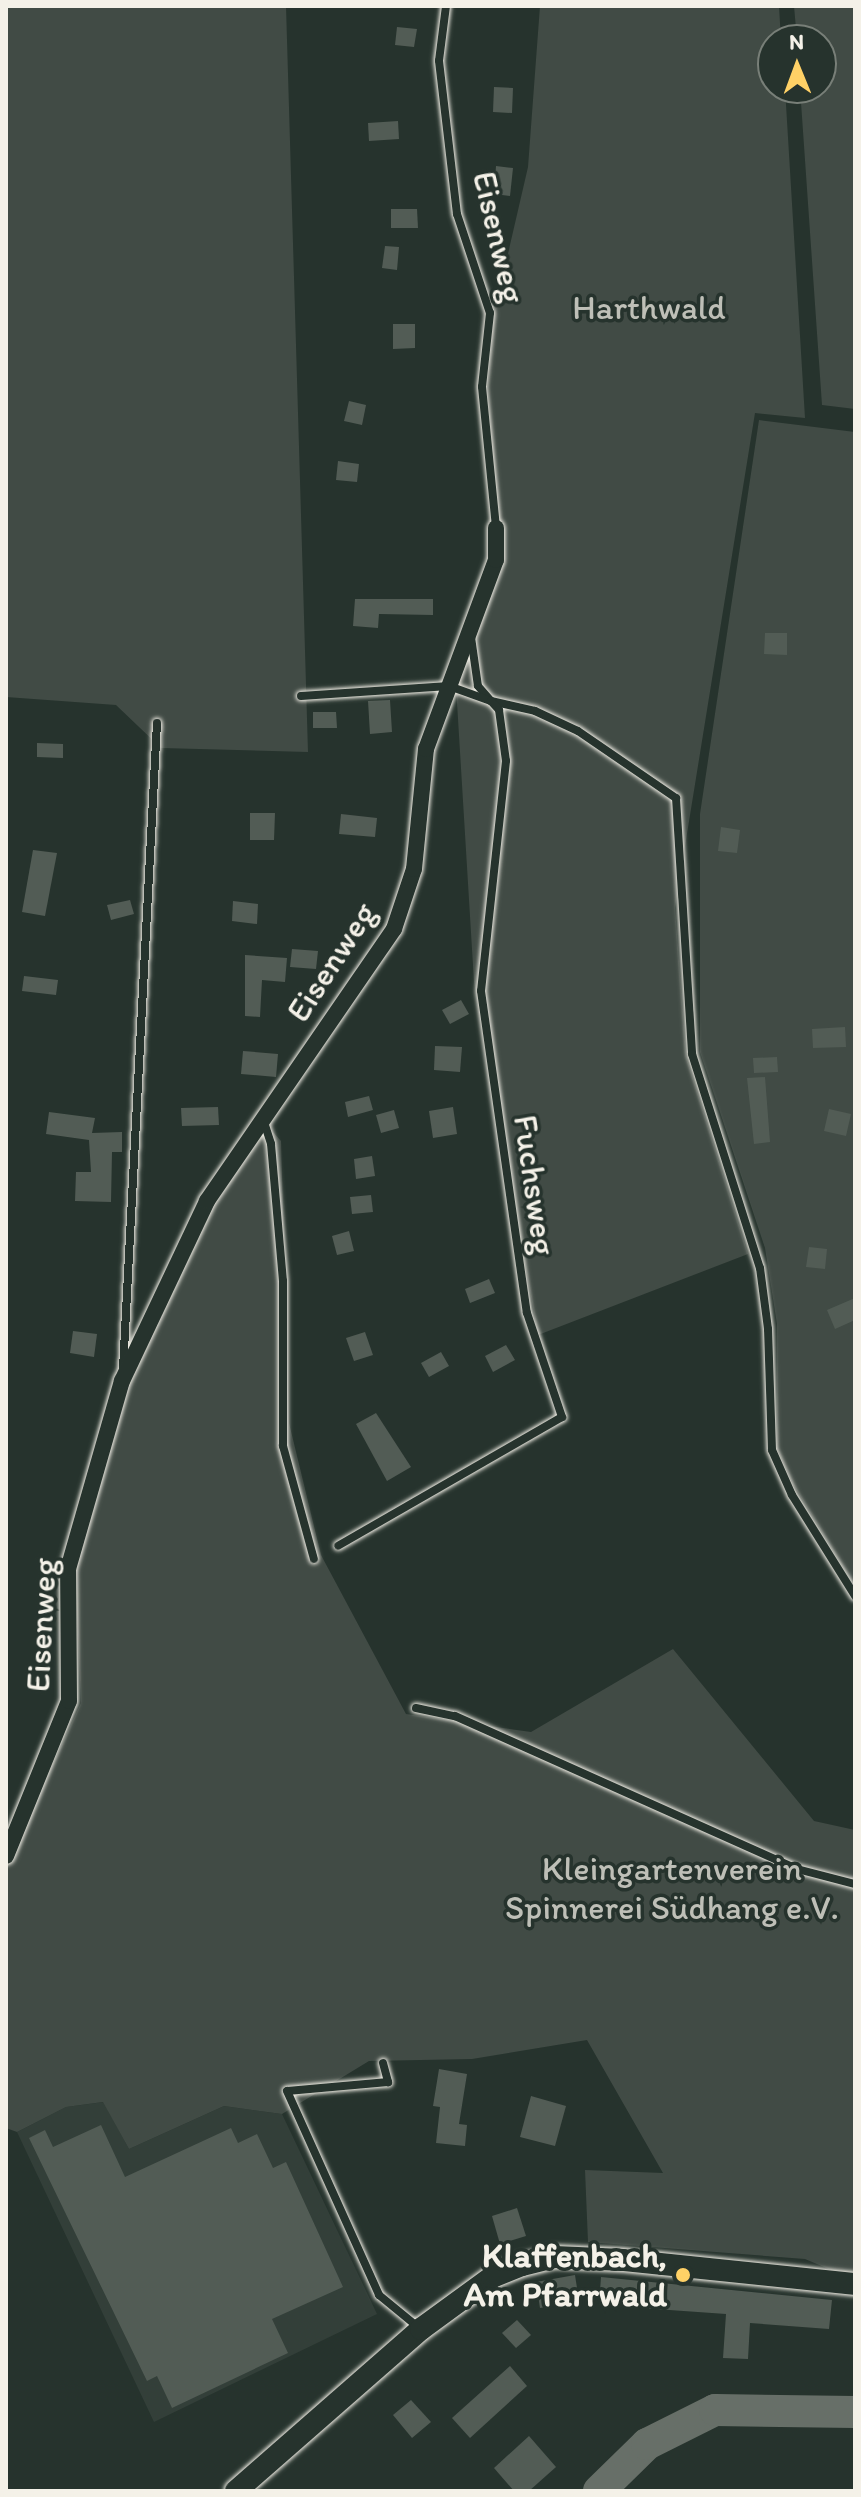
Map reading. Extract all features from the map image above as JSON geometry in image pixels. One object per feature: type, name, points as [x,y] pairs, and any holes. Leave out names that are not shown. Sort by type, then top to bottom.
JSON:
[{"type":"main road","points":[[236,2491],[421,2329],[492,2277],[555,2257],[855,2284]]},
{"type":"street","name":"Eisenweg","points":[[6,1856],[69,1701],[68,1569],[122,1381],[207,1201],[394,929],[414,869],[426,749],[496,560],[496,528]]},
{"type":"lane","name":"Eisenweg","points":[[446,6],[439,61],[457,214],[490,313],[482,387],[496,528]]},
{"type":"lane","points":[[470,637],[478,686],[491,701]]},
{"type":"lane","points":[[301,696],[449,686],[491,701],[535,711],[578,731],[676,798],[692,1054],[760,1268],[768,1329],[772,1450],[792,1495],[855,1596]]},
{"type":"lane","name":"Fuchsweg","points":[[338,1546],[562,1417],[527,1313],[481,991],[506,761],[499,710],[491,701]]},
{"type":"lane","points":[[122,1381],[157,723]]},
{"type":"lane","points":[[263,1119],[271,1144],[283,1281],[283,1446],[314,1559]]},
{"type":"lane","points":[[416,1708],[455,1716],[797,1869],[855,1884]]},
{"type":"lane","points":[[383,2063],[388,2082],[287,2091],[379,2295],[421,2329]]},
{"type":"shaded area","points":[[104,2102],[129,2149],[224,2106],[282,2114],[377,2314],[154,2422],[17,2132],[66,2107]]},
{"type":"green space","points":[[6,6],[286,6],[308,752],[161,748],[116,705],[6,697]]},
{"type":"green space","name":"Harthwald","points":[[540,6],[779,6],[780,24],[757,24],[757,104],[786,104],[805,418],[755,413],[675,908],[686,1056],[748,1254],[538,1335],[474,982],[456,686],[499,556],[488,386],[494,314],[528,167]]},
{"type":"green space","points":[[794,6],[855,6],[855,409],[822,405],[801,104],[837,104],[837,24],[796,24]]},
{"type":"green space","points":[[759,420],[855,432],[855,1587],[793,1484],[777,1448],[777,1324],[765,1248],[700,1052],[700,814]]},
{"type":"green space","name":"Kleingartenverein Spinnerei Südhang e.V.","points":[[265,1123],[281,1141],[289,1423],[321,1555],[406,1714],[531,1732],[673,1649],[814,1821],[855,1830],[855,2280],[805,2259],[588,2242],[585,2170],[663,2173],[587,2040],[472,2059],[369,2061],[282,2114],[224,2106],[129,2149],[103,2102],[66,2107],[17,2132],[6,2128],[6,1866],[81,1703],[75,1564],[126,1387],[212,1203]]},
{"type":"building","points":[[397,27],[417,29],[414,47],[395,45]]},
{"type":"building","points":[[494,87],[513,88],[512,113],[493,112]]},
{"type":"building","points":[[398,121],[399,139],[369,141],[368,123]]},
{"type":"building","points":[[496,166],[513,168],[510,196],[494,194]]},
{"type":"building","points":[[391,209],[417,209],[418,228],[391,228]]},
{"type":"building","points":[[385,246],[399,247],[397,270],[382,268]]},
{"type":"building","points":[[393,324],[415,324],[415,348],[393,349]]},
{"type":"building","points":[[349,401],[366,405],[362,425],[344,421]]},
{"type":"building","points":[[338,461],[359,464],[357,482],[336,480]]},
{"type":"building","points":[[355,599],[433,599],[433,615],[379,614],[378,628],[353,626]]},
{"type":"building","points":[[765,633],[787,633],[787,655],[764,654]]},
{"type":"building","points":[[390,700],[392,732],[370,734],[368,701]]},
{"type":"building","points":[[313,712],[336,712],[337,728],[313,728]]},
{"type":"building","points":[[37,743],[63,744],[63,758],[37,757]]},
{"type":"building","points":[[250,813],[275,813],[274,840],[250,840]]},
{"type":"building","points":[[341,814],[377,818],[375,837],[339,834]]},
{"type":"building","points":[[721,827],[740,830],[737,853],[718,851]]},
{"type":"building","points":[[33,850],[57,853],[45,916],[22,912]]},
{"type":"building","points":[[130,900],[134,914],[111,920],[107,905]]},
{"type":"building","points":[[233,901],[258,904],[257,924],[232,921]]},
{"type":"building","points":[[292,949],[318,951],[316,969],[290,967]]},
{"type":"building","points":[[245,955],[287,958],[285,982],[262,980],[260,1017],[245,1016]]},
{"type":"building","points":[[24,976],[58,980],[56,995],[22,991]]},
{"type":"building","points":[[461,1000],[469,1014],[450,1024],[442,1010]]},
{"type":"building","points":[[845,1027],[846,1047],[813,1048],[812,1029]]},
{"type":"building","points":[[435,1046],[462,1047],[460,1072],[434,1070]]},
{"type":"building","points":[[243,1051],[278,1054],[276,1077],[241,1074]]},
{"type":"building","points":[[777,1057],[778,1072],[754,1073],[753,1058]]},
{"type":"building","points":[[765,1077],[770,1142],[754,1144],[747,1078]]},
{"type":"building","points":[[369,1096],[373,1110],[348,1117],[345,1102]]},
{"type":"building","points":[[218,1107],[219,1125],[182,1126],[181,1108]]},
{"type":"building","points":[[453,1107],[457,1134],[433,1138],[429,1111]]},
{"type":"building","points":[[829,1109],[851,1114],[846,1136],[824,1131]]},
{"type":"building","points":[[394,1110],[399,1128],[381,1133],[376,1115]]},
{"type":"building","points":[[49,1112],[95,1118],[92,1133],[122,1132],[122,1152],[112,1152],[111,1202],[75,1201],[76,1172],[91,1172],[89,1140],[46,1134]]},
{"type":"building","points":[[372,1156],[375,1176],[356,1179],[354,1159]]},
{"type":"building","points":[[371,1195],[373,1212],[352,1214],[350,1197]]},
{"type":"building","points":[[349,1231],[354,1251],[337,1255],[332,1236]]},
{"type":"building","points":[[809,1247],[827,1249],[825,1269],[806,1267]]},
{"type":"building","points":[[489,1279],[495,1293],[470,1303],[465,1289]]},
{"type":"building","points":[[855,1298],[855,1320],[835,1329],[827,1310]]},
{"type":"building","points":[[73,1331],[97,1334],[94,1357],[70,1353]]},
{"type":"building","points":[[365,1332],[373,1355],[354,1361],[346,1338]]},
{"type":"building","points":[[506,1345],[515,1360],[493,1372],[485,1356]]},
{"type":"building","points":[[441,1352],[449,1366],[429,1377],[421,1363]]},
{"type":"building","points":[[376,1413],[411,1467],[387,1481],[356,1424]]},
{"type":"building","points":[[439,2069],[467,2074],[459,2124],[467,2125],[465,2146],[436,2143],[440,2107],[433,2106]]},
{"type":"building","points":[[531,2096],[566,2106],[555,2146],[520,2137]]},
{"type":"building","points":[[101,2125],[125,2177],[231,2128],[238,2143],[257,2134],[273,2168],[286,2162],[343,2287],[272,2319],[288,2353],[172,2408],[157,2376],[147,2381],[29,2138],[45,2130],[53,2147]]},
{"type":"building","points":[[517,2208],[526,2236],[500,2244],[492,2216]]},
{"type":"building","points":[[575,2275],[579,2301],[540,2308],[536,2282]]},
{"type":"building","points":[[601,2277],[832,2300],[829,2329],[750,2323],[748,2359],[723,2358],[726,2314],[599,2305]]},
{"type":"building","points":[[517,2320],[531,2335],[516,2348],[502,2333]]},
{"type":"building","points":[[510,2366],[527,2386],[470,2438],[452,2418]]},
{"type":"building","points":[[411,2400],[431,2422],[412,2438],[393,2415]]},
{"type":"building","points":[[529,2436],[556,2467],[529,2491],[514,2491],[494,2468]]},
{"type":"waterway","points":[[599,2491],[647,2444],[715,2410],[855,2412]]},
{"type":"place","name":"Klaffenbach, Am Pfarrwald","points":[[683,2275]]}]
